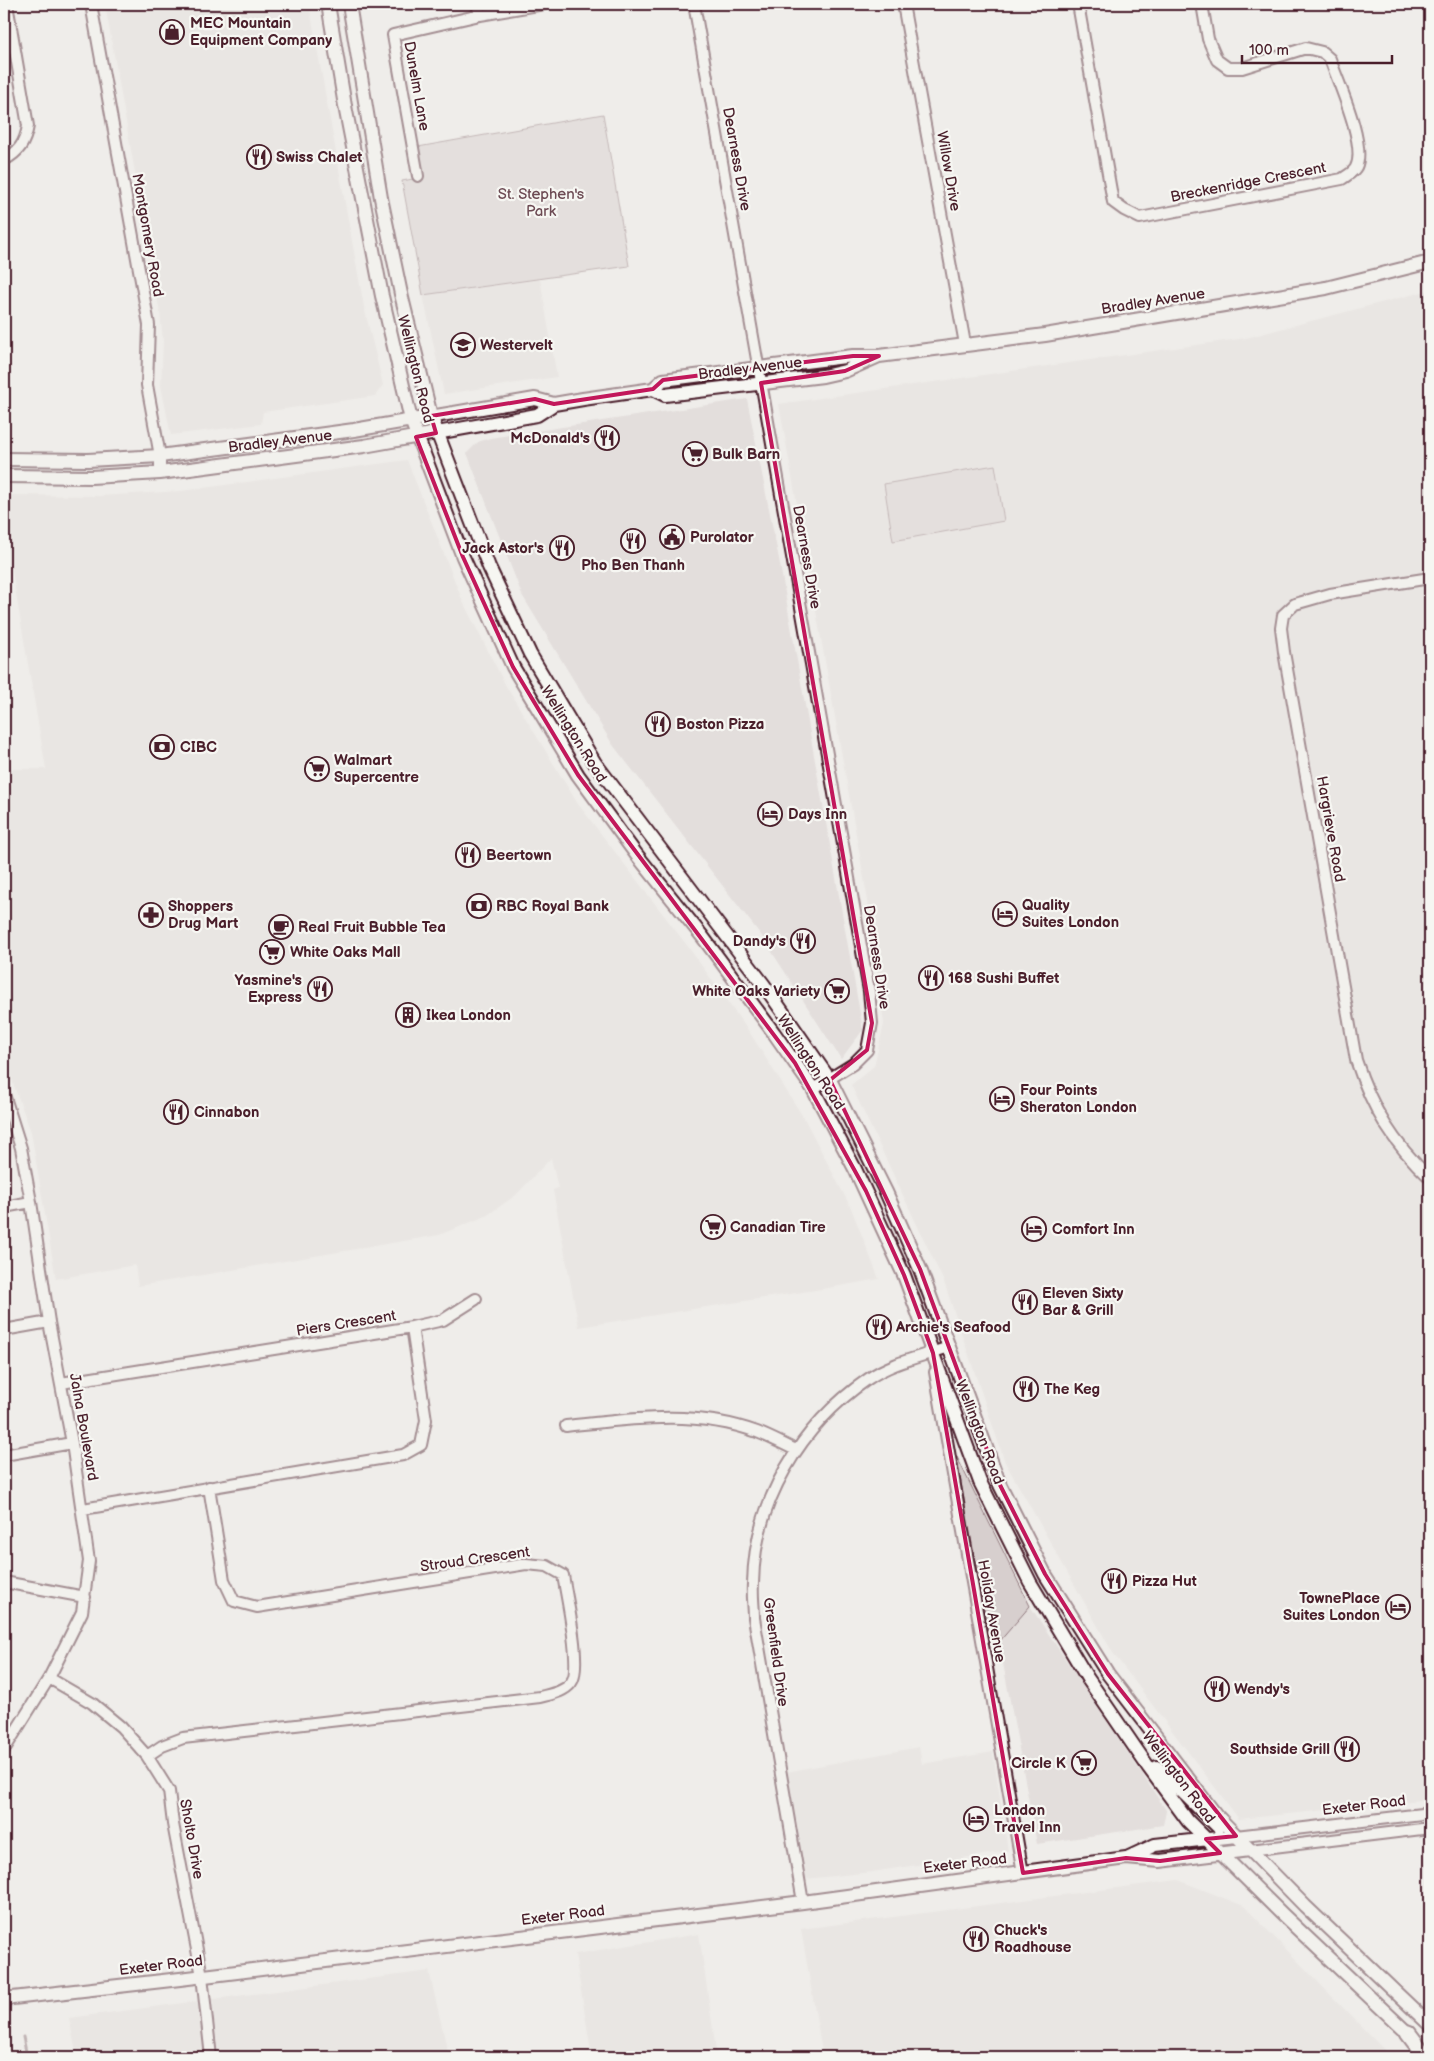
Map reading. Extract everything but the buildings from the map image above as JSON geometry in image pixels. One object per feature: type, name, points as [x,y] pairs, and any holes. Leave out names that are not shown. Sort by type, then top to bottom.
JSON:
[{"type":"highway","points":[[1408,2034],[1426,2057]]},
{"type":"main road","name":"Wellington Road","points":[[328,4],[345,106],[382,296],[411,420],[463,557],[513,666],[574,767],[636,854],[712,948],[813,1089],[874,1208],[904,1275],[980,1482],[1030,1582],[1088,1679],[1188,1821],[1430,2054]]},
{"type":"main road","name":"Wellington Road","points":[[349,4],[381,198],[401,294],[431,416],[489,566],[530,654],[590,755],[790,1020],[830,1080],[920,1269],[1000,1485],[1045,1574],[1112,1680],[1233,1836],[1250,1850],[1366,1966],[1430,2025]]},
{"type":"main road","name":"Bradley Avenue","points":[[653,390],[663,380],[853,356],[879,356],[1045,335],[1317,290],[1430,262]]},
{"type":"main road","name":"Bradley Avenue","points":[[4,459],[88,460],[160,456],[309,437],[535,399],[554,404],[653,390],[665,395],[823,376],[845,371],[879,356]]},
{"type":"main road","name":"Bradley Avenue","points":[[4,476],[91,477],[160,473],[330,451],[537,415],[554,404]]},
{"type":"main road","points":[[574,767],[590,755]]},
{"type":"main road","points":[[1129,1738],[1186,1797],[1233,1836]]},
{"type":"main road","name":"Exeter Road","points":[[1126,1858],[1155,1845],[1233,1836]]},
{"type":"main road","name":"Exeter Road","points":[[4,1999],[803,1902],[924,1884],[1023,1873],[1126,1858],[1160,1861],[1250,1850]]},
{"type":"street","points":[[4,160],[14,155],[21,147],[28,126],[7,4]]},
{"type":"street","name":"Montgomery Road","points":[[91,4],[149,325],[147,385],[160,456],[160,473]]},
{"type":"street","points":[[478,4],[480,15]]},
{"type":"street","name":"Dunelm Lane","points":[[418,176],[393,35],[480,15],[544,4]]},
{"type":"street","name":"Dearness Drive","points":[[694,4],[866,976],[872,1023],[867,1050],[853,1064],[813,1089]]},
{"type":"street","name":"Willow Drive","points":[[903,4],[965,344]]},
{"type":"street","name":"Breckenridge Crescent","points":[[1078,4],[1113,202],[1124,210],[1140,218],[1342,179],[1356,168],[1359,154],[1358,139],[1330,59],[1322,52],[1306,48],[1242,68],[1228,68],[1217,60],[1208,39],[1202,4]]},
{"type":"street","name":"Hargrieve Road","points":[[1430,578],[1330,594],[1295,604],[1284,615],[1282,628],[1284,652],[1356,1060],[1370,1100],[1382,1121],[1395,1141],[1430,1178]]},
{"type":"street","name":"Jalna Boulevard","points":[[4,1094],[21,1148],[31,1202],[49,1322],[72,1443],[89,1561],[82,1612],[49,1678],[4,1748]]},
{"type":"street","points":[[4,1207],[31,1202]]},
{"type":"street","points":[[412,1327],[443,1320],[476,1299]]},
{"type":"street","points":[[4,1330],[49,1322]]},
{"type":"street","name":"Piers Crescent","points":[[61,1383],[412,1327],[426,1420],[422,1446],[403,1455],[82,1509]]},
{"type":"street","name":"Greenfield Drive","points":[[803,1902],[754,1618],[753,1583],[757,1549],[770,1500],[796,1450],[824,1416],[868,1379],[903,1361],[949,1347]]},
{"type":"street","name":"Holiday Avenue","points":[[933,1353],[1023,1873]]},
{"type":"street","points":[[566,1426],[647,1417],[686,1417],[721,1422],[758,1432],[796,1450]]},
{"type":"street","points":[[4,1454],[72,1443]]},
{"type":"street","name":"Stroud Crescent","points":[[147,1756],[162,1746],[183,1738],[540,1697],[564,1690],[573,1681],[576,1670],[574,1641],[563,1575],[547,1566],[526,1564],[258,1607],[234,1600],[224,1580],[209,1488]]},
{"type":"street","points":[[4,1582],[85,1597]]},
{"type":"street","name":"Sholto Drive","points":[[49,1678],[92,1703],[122,1727],[147,1756],[169,1791],[173,1824],[202,1976],[211,2057]]},
{"type":"street","name":"Exeter Road","points":[[1233,1836],[1430,1813]]},
{"type":"street","name":"Exeter Road","points":[[1250,1850],[1430,1828]]},
{"type":"highlighted area","points":[[853,356],[879,356],[845,371],[761,383],[872,1023],[867,1050],[830,1080],[920,1269],[1000,1485],[1045,1574],[1108,1674],[1236,1836],[1206,1839],[1220,1853],[1160,1861],[1126,1858],[1023,1873],[933,1353],[904,1275],[866,1191],[795,1063],[578,775],[513,667],[463,557],[416,437],[436,433],[431,416],[535,399],[554,404],[653,389],[663,380]]},
{"type":"shaded area","points":[[105,4],[309,4],[364,307],[383,385],[375,396],[263,412],[261,424],[171,435],[161,386],[163,341],[160,313]]},
{"type":"shaded area","points":[[540,279],[557,377],[444,394],[423,295]]},
{"type":"shaded area","points":[[1430,290],[1430,1799],[1239,1819],[1113,1653],[1005,1462],[944,1282],[851,1085],[874,1066],[884,1024],[868,901],[779,404],[1246,338]]},
{"type":"shaded area","points":[[747,399],[779,559],[863,1030],[841,1059],[761,935],[613,745],[522,595],[467,453],[478,442],[490,438]]},
{"type":"shaded area","points":[[407,460],[463,602],[506,686],[578,804],[686,944],[750,1033],[805,1120],[851,1208],[879,1279],[579,1327],[553,1190],[558,1188],[551,1158],[516,1195],[486,1216],[439,1235],[138,1286],[135,1265],[56,1279],[31,1132],[4,1059],[4,769],[46,769],[4,524],[4,495],[99,496],[181,491]]},
{"type":"shaded area","points":[[1030,1606],[1166,1810],[1163,1825],[1037,1844],[999,1642]]},
{"type":"shaded area","points":[[919,1747],[922,1764],[993,1752],[1008,1851],[872,1872],[806,1879],[786,1772]]},
{"type":"shaded area","points":[[1178,1880],[1244,1906],[1391,2057],[823,2057],[801,1929]]},
{"type":"shaded area","points":[[699,1934],[717,2057],[592,2057],[575,1954]]},
{"type":"shaded area","points":[[429,1971],[449,2057],[77,2057],[69,2018]]},
{"type":"green space","name":"St. Stephen's Park","points":[[603,114],[629,266],[423,295],[402,181],[424,177],[418,147]]},
{"type":"green space","points":[[995,465],[1004,521],[893,541],[884,484]]},
{"type":"green space","points":[[956,1455],[1030,1606],[999,1642],[994,1642],[989,1637]]},
{"type":"waterway","points":[[23,2037],[27,2057]]},
{"type":"place","name":"MEC Mountain Equipment Company","points":[[172,32]]},
{"type":"place","name":"Swiss Chalet","points":[[259,157]]},
{"type":"place","name":"Westervelt","points":[[463,345]]},
{"type":"place","name":"McDonald's","points":[[607,438]]},
{"type":"place","name":"Bulk Barn","points":[[695,454]]},
{"type":"place","name":"Purolator","points":[[672,537]]},
{"type":"place","name":"Pho Ben Thanh","points":[[633,541]]},
{"type":"place","name":"Jack Astor's","points":[[562,548]]},
{"type":"place","name":"Boston Pizza","points":[[658,724]]},
{"type":"place","name":"CIBC","points":[[162,747]]},
{"type":"place","name":"Walmart Supercentre","points":[[317,769]]},
{"type":"place","name":"Days Inn","points":[[770,814]]},
{"type":"place","name":"Beertown","points":[[468,855]]},
{"type":"place","name":"RBC Royal Bank","points":[[479,906]]},
{"type":"place","name":"Quality Suites London","points":[[1005,914]]},
{"type":"place","name":"Shoppers Drug Mart","points":[[151,915]]},
{"type":"place","name":"Real Fruit Bubble Tea","points":[[281,927]]},
{"type":"place","name":"Dandy's","points":[[803,941]]},
{"type":"place","name":"White Oaks Mall","points":[[272,952]]},
{"type":"place","name":"168 Sushi Buffet","points":[[931,978]]},
{"type":"place","name":"Yasmine's Express","points":[[320,989]]},
{"type":"place","name":"White Oaks Variety","points":[[837,991]]},
{"type":"place","name":"Ikea London","points":[[408,1015]]},
{"type":"place","name":"Four Points Sheraton London","points":[[1002,1099]]},
{"type":"place","name":"Cinnabon","points":[[176,1112]]},
{"type":"place","name":"Canadian Tire","points":[[713,1227]]},
{"type":"place","name":"Comfort Inn","points":[[1034,1229]]},
{"type":"place","name":"Eleven Sixty Bar & Grill","points":[[1025,1302]]},
{"type":"place","name":"Archie's Seafood","points":[[879,1327]]},
{"type":"place","name":"The Keg","points":[[1026,1389]]},
{"type":"place","name":"Pizza Hut","points":[[1114,1581]]},
{"type":"place","name":"TownePlace Suites London","points":[[1398,1607]]},
{"type":"place","name":"Wendy's","points":[[1217,1689]]},
{"type":"place","name":"Southside Grill","points":[[1347,1749]]},
{"type":"place","name":"Circle K","points":[[1084,1763]]},
{"type":"place","name":"London Travel Inn","points":[[976,1819]]},
{"type":"place","name":"Chuck's Roadhouse","points":[[976,1939]]}]
